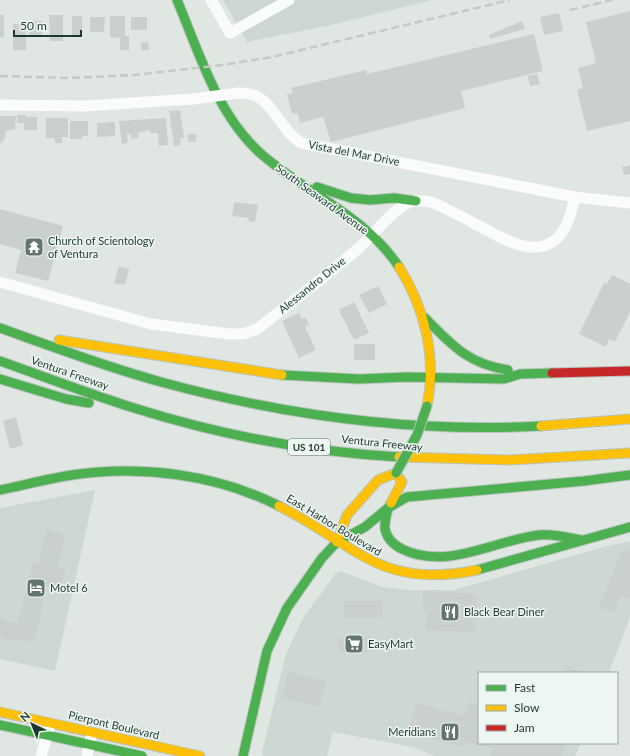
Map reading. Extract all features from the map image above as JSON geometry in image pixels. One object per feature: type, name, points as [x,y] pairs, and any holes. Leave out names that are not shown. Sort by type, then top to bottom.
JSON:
[{"type":"main road","name":"South Seaward Avenue","points":[[177,0],[222,104],[236,127],[250,144],[267,159],[334,205],[372,236],[394,258],[412,287],[425,318],[430,355],[431,378],[428,399],[417,435],[396,473]]},
{"type":"main road","points":[[296,180],[351,198],[370,200],[394,198],[416,201]]},
{"type":"main road","points":[[425,318],[460,353],[475,363],[520,374]]},
{"type":"main road","name":"Ventura Freeway","points":[[0,328],[129,372],[212,395],[338,418],[396,424],[512,427],[562,426],[630,419]]},
{"type":"main road","points":[[29,338],[74,341],[266,374],[319,378],[431,378],[456,380],[504,378],[520,374],[630,371]]},
{"type":"main road","name":"Ventura Freeway","points":[[0,361],[152,414],[220,432],[280,444],[388,457],[512,461],[630,453]]},
{"type":"main road","points":[[0,379],[66,399],[152,414]]},
{"type":"main road","name":"East Harbor Boulevard","points":[[0,490],[63,477],[97,472],[138,471],[180,475],[223,484],[266,499],[302,518],[365,560],[391,570],[433,576],[490,568],[581,540],[630,527]]},
{"type":"main road","points":[[243,756],[262,669],[275,630],[306,580],[337,542],[347,515],[378,480],[396,473],[402,482],[388,508],[384,528],[386,535],[398,548],[410,552],[435,555],[462,554],[534,536],[562,535],[581,540]]},
{"type":"main road","points":[[337,542],[366,527],[388,508],[407,497],[584,482],[630,475]]},
{"type":"main road","name":"Pierpont Boulevard","points":[[0,712],[184,754],[200,756]]},
{"type":"main road","points":[[0,725],[142,756]]},
{"type":"street","points":[[211,0],[230,33],[289,0]]},
{"type":"street","name":"Vista del Mar Drive","points":[[0,105],[86,106],[238,93],[254,94],[263,99],[288,133],[301,143],[575,197],[630,203]]},
{"type":"street","points":[[416,201],[434,203],[515,245],[537,247],[551,242],[562,232],[568,222],[575,197]]},
{"type":"street","name":"Alessandro Drive","points":[[0,282],[137,321],[194,330],[243,334],[257,329],[334,269],[372,236],[400,208],[416,201]]},
{"type":"street","points":[[41,756],[50,723]]},
{"type":"street","points":[[86,756],[92,733]]},
{"type":"shaded area","points":[[223,0],[432,0],[327,26],[247,42]]},
{"type":"shaded area","points":[[95,490],[55,671],[0,659],[0,508]]},
{"type":"shaded area","points":[[630,541],[630,617],[609,672],[478,672],[478,744],[581,744],[575,756],[434,756],[413,747],[333,732],[327,756],[264,756],[262,752],[286,654],[303,618],[336,573],[341,571],[382,587],[409,590],[454,590],[607,546]]},
{"type":"building","points":[[630,11],[630,121],[587,131],[577,90],[583,88],[578,68],[596,63],[586,22]]},
{"type":"building","points":[[559,13],[563,31],[544,35],[540,17]]},
{"type":"building","points":[[0,15],[4,15],[4,37],[0,37]]},
{"type":"building","points":[[49,15],[63,15],[63,41],[50,41]]},
{"type":"building","points":[[72,16],[82,16],[82,37],[72,37]]},
{"type":"building","points":[[110,16],[125,16],[125,36],[129,36],[129,50],[120,50],[120,38],[110,37]]},
{"type":"building","points":[[90,17],[105,17],[104,32],[90,32]]},
{"type":"building","points":[[131,17],[147,17],[147,30],[131,30]]},
{"type":"building","points":[[30,21],[42,21],[42,36],[29,36]]},
{"type":"building","points":[[522,21],[525,29],[490,39],[489,35]]},
{"type":"building","points":[[13,24],[26,24],[26,50],[13,50]]},
{"type":"building","points":[[534,34],[543,71],[461,91],[465,108],[331,142],[323,117],[300,123],[298,113],[292,114],[287,94],[293,93],[291,88],[366,70],[367,74]]},
{"type":"building","points":[[148,42],[149,50],[141,50],[141,43]]},
{"type":"building","points":[[537,74],[540,84],[530,86],[528,76]]},
{"type":"building","points":[[180,110],[184,138],[180,138],[181,145],[174,146],[169,111]]},
{"type":"building","points":[[17,115],[37,117],[37,130],[24,130],[24,123],[17,123]]},
{"type":"building","points":[[0,116],[16,116],[15,129],[6,131],[2,143],[0,143]]},
{"type":"building","points":[[46,118],[68,118],[68,137],[62,137],[62,143],[55,143],[55,138],[46,138]]},
{"type":"building","points":[[166,118],[168,145],[159,146],[158,133],[150,133],[150,130],[138,133],[138,138],[131,139],[131,134],[122,135],[127,135],[128,143],[122,144],[119,121]]},
{"type":"building","points":[[70,121],[88,121],[88,136],[82,136],[82,139],[70,139]]},
{"type":"building","points":[[115,122],[115,136],[97,137],[97,123]]},
{"type":"building","points":[[188,134],[196,134],[196,142],[188,142]]},
{"type":"building","points":[[630,165],[630,174],[624,175],[622,167]]},
{"type":"building","points":[[234,202],[258,205],[255,222],[248,221],[249,218],[232,216]]},
{"type":"building","name":"Church of Scientology of Ventura","points":[[0,209],[63,226],[48,281],[15,273],[21,250],[0,244]]},
{"type":"building","points":[[119,266],[129,269],[125,285],[114,283]]},
{"type":"building","points":[[612,275],[630,284],[630,312],[615,342],[609,339],[606,347],[579,334],[604,283],[607,284]]},
{"type":"building","points":[[378,286],[387,304],[369,313],[359,295]]},
{"type":"building","points":[[354,302],[369,333],[354,340],[339,310]]},
{"type":"building","points":[[299,313],[302,319],[306,318],[309,325],[305,327],[316,350],[299,358],[282,321]]},
{"type":"building","points":[[354,344],[375,344],[375,360],[354,360]]},
{"type":"building","points":[[16,417],[23,445],[10,449],[3,421]]},
{"type":"building","name":"Motel 6","points":[[46,530],[65,534],[58,568],[65,570],[61,589],[47,586],[34,643],[14,638],[13,641],[0,638],[0,619],[18,623],[33,562],[39,564]]},
{"type":"building","points":[[623,548],[630,551],[630,599],[621,596],[614,613],[599,607]]},
{"type":"building","points":[[423,591],[477,594],[475,632],[426,630],[427,611],[422,611]]},
{"type":"building","points":[[344,601],[382,601],[382,618],[344,618]]},
{"type":"building","points":[[371,636],[371,652],[339,653],[338,638]]},
{"type":"building","points":[[566,666],[581,672],[563,672]]},
{"type":"building","points":[[288,672],[326,681],[320,707],[282,698]]},
{"type":"building","points":[[469,702],[478,704],[478,744],[566,744],[562,756],[491,756],[493,749],[465,742],[464,747],[408,733],[416,703],[465,716]]},
{"type":"railway","points":[[0,76],[69,78],[135,75],[222,65],[272,57],[510,0]]},
{"type":"railway","points":[[570,10],[612,0]]},
{"type":"traffic: fast","points":[[177,0],[210,80],[231,119],[244,136],[259,152],[276,166],[333,205],[369,233],[385,249],[399,267]]},
{"type":"traffic: fast","points":[[317,187],[351,198],[370,200],[394,198],[416,201]]},
{"type":"traffic: fast","points":[[425,318],[453,345],[471,358],[494,367],[508,370]]},
{"type":"traffic: fast","points":[[0,328],[140,376],[207,394],[254,404],[349,419],[397,424],[445,427],[541,426]]},
{"type":"traffic: fast","points":[[0,361],[117,403],[166,418],[232,434],[265,441],[332,451],[399,457]]},
{"type":"traffic: fast","points":[[282,375],[359,379],[406,377],[504,379],[520,374],[552,373]]},
{"type":"traffic: fast","points":[[0,379],[66,399],[89,403]]},
{"type":"traffic: fast","points":[[396,473],[417,435],[427,406]]},
{"type":"traffic: fast","points":[[0,490],[72,475],[98,472],[151,472],[204,479],[230,486],[279,506]]},
{"type":"traffic: fast","points":[[388,508],[407,497],[584,481],[630,475]]},
{"type":"traffic: fast","points":[[243,756],[267,651],[287,608],[322,558],[337,542],[365,527],[388,508],[391,503]]},
{"type":"traffic: fast","points":[[388,508],[385,526],[389,539],[402,549],[419,555],[436,557],[454,556],[539,535],[555,535],[581,540]]},
{"type":"traffic: fast","points":[[477,570],[630,527]]},
{"type":"traffic: fast","points":[[0,725],[142,756]]},
{"type":"traffic: slow","points":[[399,267],[416,299],[426,334],[430,370],[430,388],[427,406]]},
{"type":"traffic: slow","points":[[59,340],[282,375]]},
{"type":"traffic: slow","points":[[541,426],[630,419]]},
{"type":"traffic: slow","points":[[399,457],[510,460],[630,453]]},
{"type":"traffic: slow","points":[[337,542],[347,515],[378,480],[396,473],[402,482],[391,503]]},
{"type":"traffic: slow","points":[[279,506],[350,549],[392,569],[416,574],[444,575],[477,570]]},
{"type":"traffic: slow","points":[[0,712],[200,756]]},
{"type":"traffic: jam","points":[[552,373],[630,371]]},
{"type":"place","name":"Church of Scientology of Ventura","points":[[34,247]]},
{"type":"place","name":"Motel 6","points":[[36,588]]},
{"type":"place","name":"Black Bear Diner","points":[[450,612]]},
{"type":"place","name":"EasyMart","points":[[354,644]]},
{"type":"place","name":"Meridians","points":[[450,732]]}]
